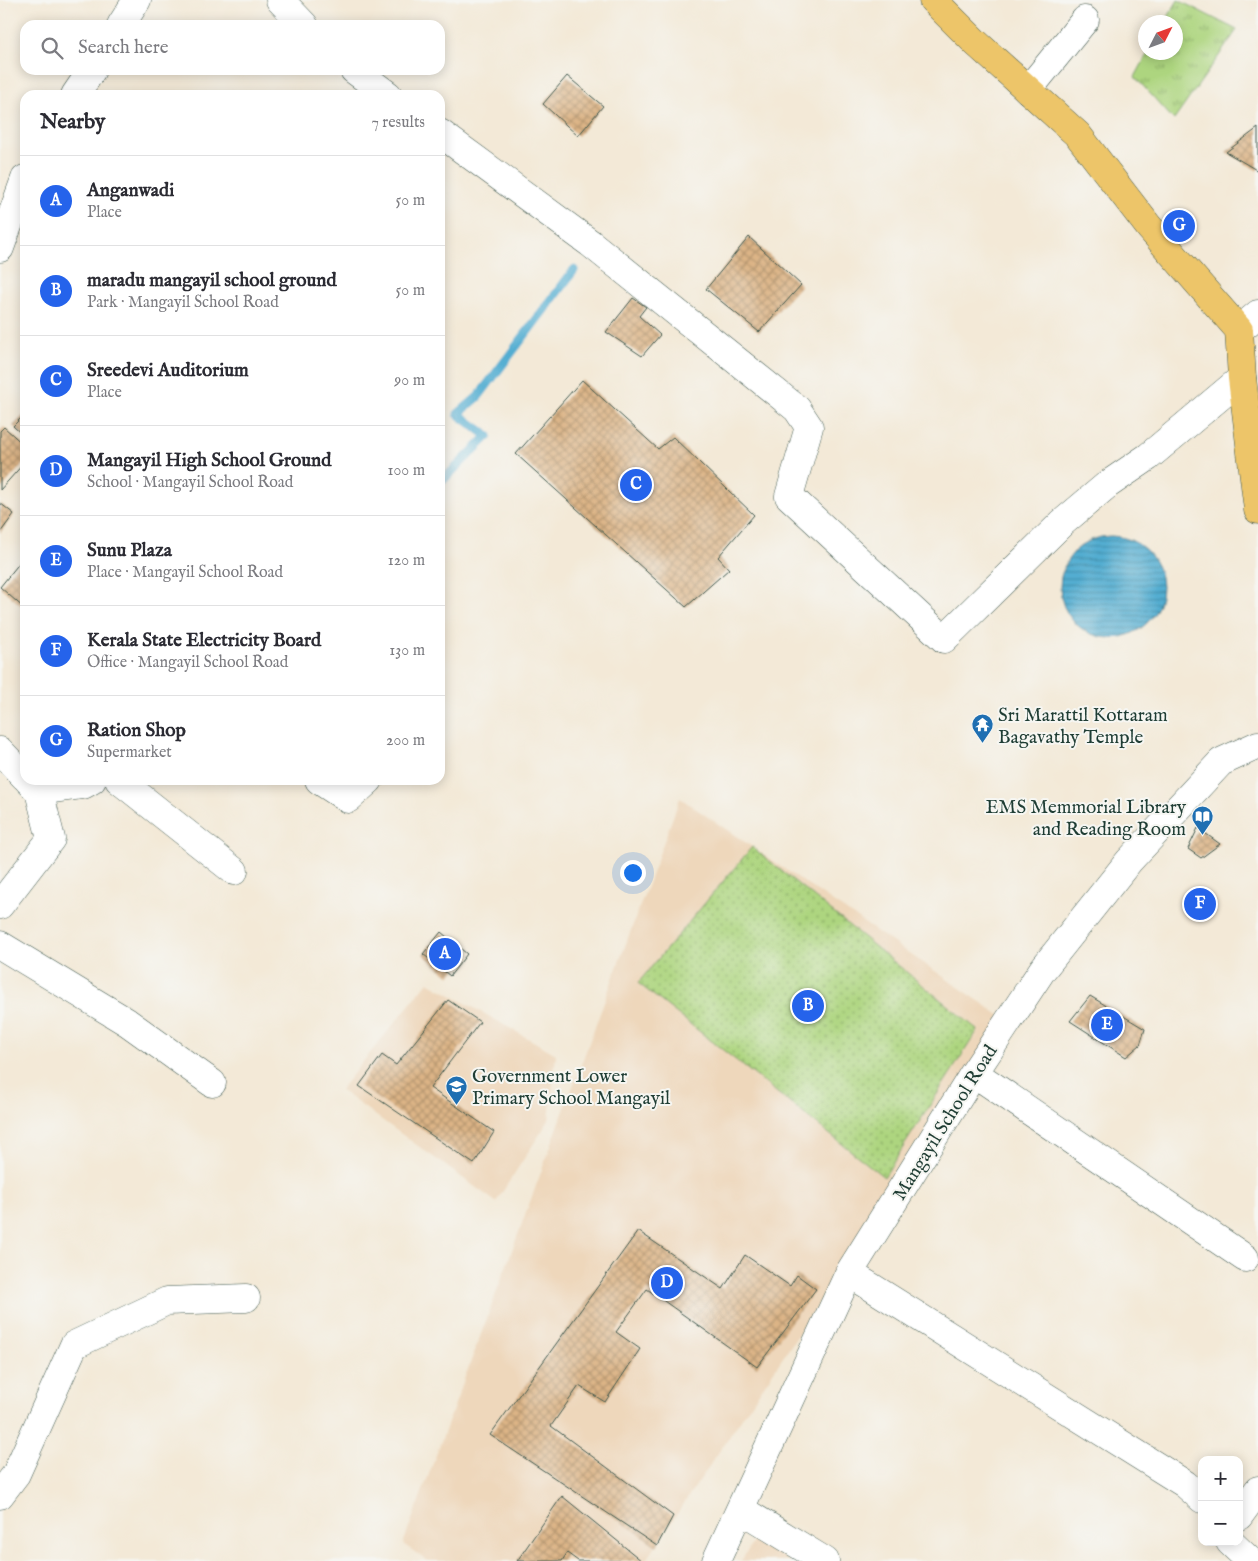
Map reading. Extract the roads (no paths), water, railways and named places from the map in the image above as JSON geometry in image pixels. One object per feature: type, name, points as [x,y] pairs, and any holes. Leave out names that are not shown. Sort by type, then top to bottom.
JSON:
[{"type":"highway","points":[[939,2],[1028,90],[1078,135],[1149,227],[1249,322],[1242,378],[1252,416],[1258,510]]},
{"type":"street","points":[[123,20],[137,0]]},
{"type":"street","points":[[280,0],[299,20]]},
{"type":"street","points":[[1028,90],[1085,20]]},
{"type":"street","points":[[79,90],[89,75]]},
{"type":"street","points":[[361,75],[381,90]]},
{"type":"street","points":[[445,137],[590,242],[797,409],[809,427],[789,496],[944,639],[1062,522],[1107,485],[1148,457],[1242,378]]},
{"type":"street","points":[[0,248],[20,193]]},
{"type":"street","name":"Mangayil School Road","points":[[716,1561],[850,1273],[974,1074],[1043,969],[1128,861],[1222,762],[1258,745]]},
{"type":"street","points":[[0,751],[20,772]]},
{"type":"street","points":[[0,905],[52,839],[32,785]]},
{"type":"street","points":[[66,785],[84,785]]},
{"type":"street","points":[[124,785],[234,871]]},
{"type":"street","points":[[327,785],[348,799],[363,785]]},
{"type":"street","points":[[0,945],[127,1022],[212,1083]]},
{"type":"street","points":[[974,1074],[1246,1258]]},
{"type":"street","points":[[850,1273],[1185,1484],[1198,1496]]},
{"type":"street","points":[[0,1495],[16,1474],[74,1345],[167,1301],[246,1298]]},
{"type":"street","points":[[1243,1511],[1258,1490]]},
{"type":"street","points":[[740,1509],[825,1561]]},
{"type":"street","points":[[1234,1546],[1250,1561]]},
{"type":"water","points":[[1111,536],[1121,537],[1140,544],[1154,558],[1161,577],[1161,597],[1154,616],[1140,630],[1121,637],[1111,638],[1101,637],[1082,630],[1068,616],[1061,597],[1060,587],[1061,577],[1068,558],[1082,544],[1101,537]]},
{"type":"waterway","points":[[445,478],[488,436],[458,414],[478,397],[574,270]]},
{"type":"place","name":"Ration Shop","points":[[1179,226]]},
{"type":"place","name":"Sreedevi Auditorium","points":[[636,485]]},
{"type":"place","name":"Sri Marattil Kottaram Bagavathy Temple","points":[[982,744]]},
{"type":"place","name":"EMS Memmorial Library and Reading Room","points":[[1202,836]]},
{"type":"place","name":"Kerala State Electricity Board","points":[[1200,904]]},
{"type":"place","name":"Anganwadi","points":[[445,954]]},
{"type":"place","name":"maradu mangayil school ground","points":[[808,1006]]},
{"type":"place","name":"Sunu Plaza","points":[[1107,1025]]},
{"type":"place","name":"Government Lower Primary School Mangayil","points":[[456,1105]]},
{"type":"place","name":"Mangayil High School Ground","points":[[667,1283]]}]
